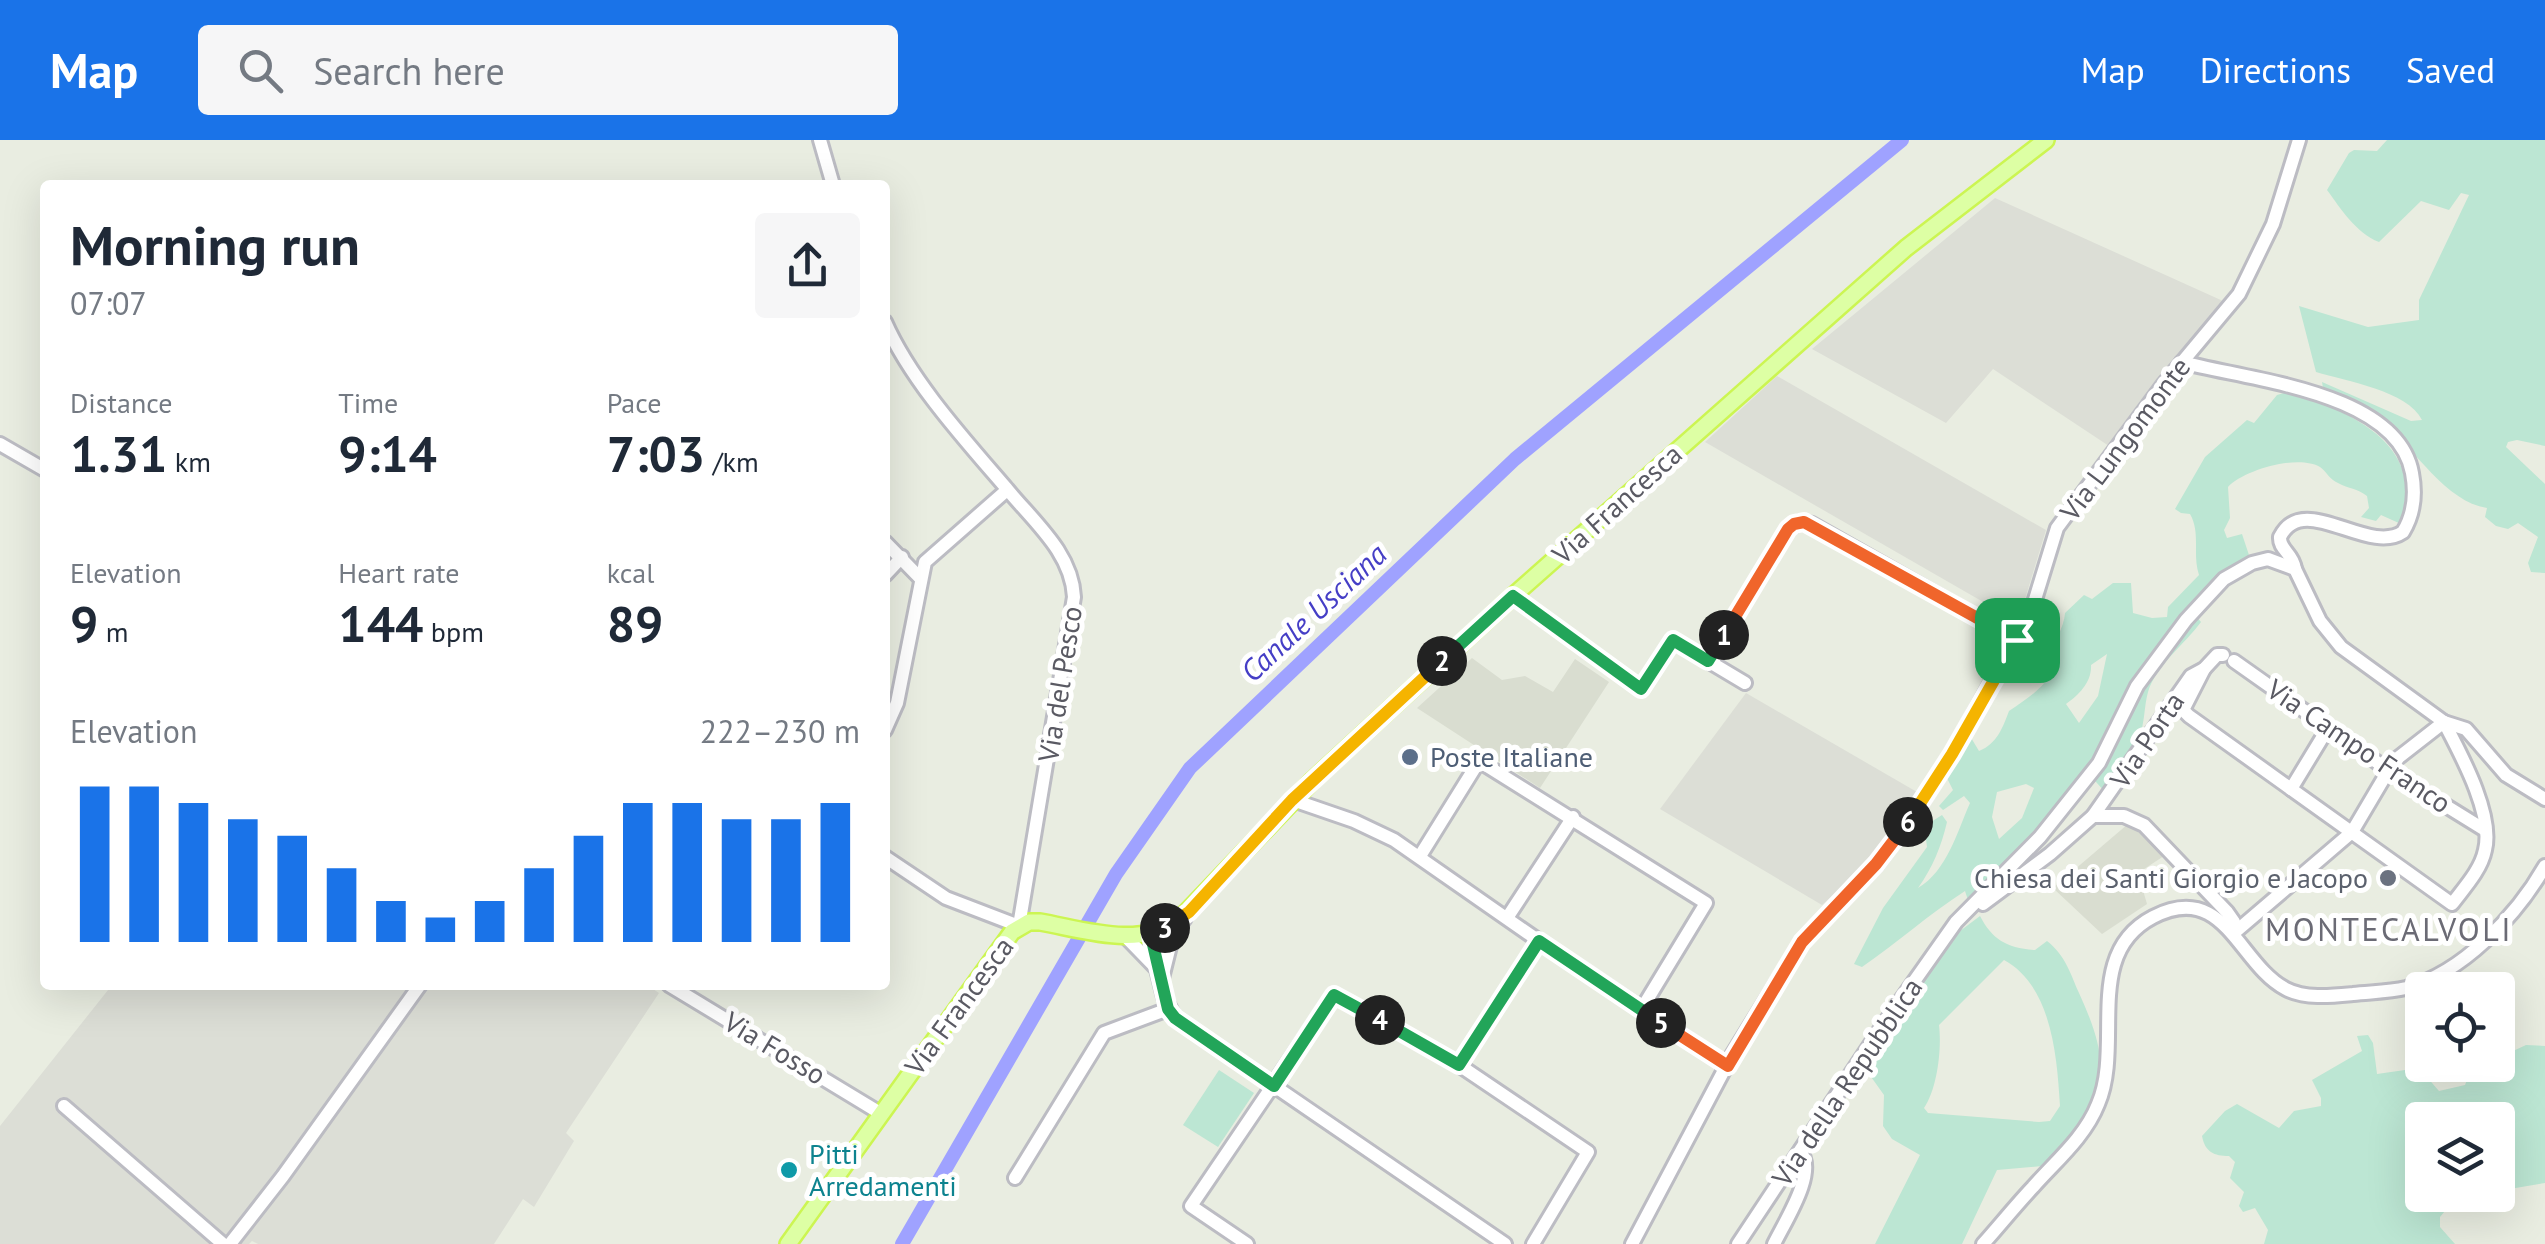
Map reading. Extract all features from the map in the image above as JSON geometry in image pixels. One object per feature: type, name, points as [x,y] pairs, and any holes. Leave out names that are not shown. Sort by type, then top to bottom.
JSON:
[{"type":"main road","name":"Via Francesca","points":[[788,1244],[1002,943],[1019,926],[1040,922],[1126,936],[1152,933],[1174,924],[1292,800],[1513,596],[1906,248],[2046,140]]},
{"type":"street","points":[[820,140],[832,180]]},
{"type":"street","name":"Via Lungomonte","points":[[1632,1244],[1730,1062],[1802,942],[1876,864],[1913,816],[2017,640],[2033,606],[2057,528],[2182,362],[2226,312],[2250,273],[2273,224],[2300,140]]},
{"type":"street","name":"Via del Pesco","points":[[890,331],[903,356],[1044,532],[1074,580],[1019,926]]},
{"type":"street","points":[[2182,362],[2330,397],[2371,419],[2406,453],[2414,478],[2414,500],[2403,532],[2382,539],[2316,520],[2298,520],[2286,527],[2280,537],[2282,547],[2294,558],[2295,569],[2320,621],[2340,647],[2444,722],[2466,729],[2506,775],[2545,798]]},
{"type":"street","points":[[0,444],[40,467]]},
{"type":"street","points":[[890,719],[897,703],[925,562],[1007,490]]},
{"type":"street","points":[[1708,661],[1788,529],[1800,522],[1812,524],[2017,640]]},
{"type":"street","points":[[890,547],[920,578]]},
{"type":"street","points":[[890,571],[902,558]]},
{"type":"street","name":"Via della Repubblica","points":[[1738,1244],[1956,922],[2074,798],[2099,763],[2137,686],[2200,604],[2224,579],[2252,563],[2278,561],[2295,569]]},
{"type":"street","points":[[1513,596],[1641,689],[1673,640],[1745,683]]},
{"type":"street","name":"Via Porta","points":[[2228,658],[2217,655],[2204,670],[2183,710],[2291,789]]},
{"type":"street","name":"Via Campo Franco","points":[[2228,658],[2388,770],[2485,830]]},
{"type":"street","name":"Via Porta","points":[[2093,816],[2165,709],[2194,672],[2204,670]]},
{"type":"street","points":[[2234,933],[2352,832],[2388,770],[2410,746],[2444,722]]},
{"type":"street","points":[[2328,728],[2291,789],[2452,904],[2482,860],[2486,841],[2475,790],[2444,722]]},
{"type":"street","points":[[1420,856],[1480,761],[1706,904],[1641,1010]]},
{"type":"street","points":[[1292,800],[1375,830],[1420,856],[1641,1010],[1730,1062]]},
{"type":"street","points":[[2093,816],[2124,816],[2151,831],[2227,912],[2234,922],[2234,933]]},
{"type":"street","name":"Via della Repubblica","points":[[1956,922],[2003,890],[2093,816]]},
{"type":"street","points":[[1507,918],[1573,817]]},
{"type":"street","points":[[890,859],[946,898],[1019,926]]},
{"type":"street","points":[[1983,1244],[2074,1142],[2095,1111],[2104,1081],[2110,978],[2116,956],[2127,936],[2152,917],[2180,908],[2211,915],[2234,933],[2271,979],[2294,993],[2329,996],[2404,988],[2436,974],[2496,932],[2545,866]]},
{"type":"street","points":[[1161,971],[1174,934],[1189,912]]},
{"type":"street","points":[[1152,933],[1168,1009],[1175,1018],[1505,1244]]},
{"type":"street","points":[[1126,936],[1161,971]]},
{"type":"street","points":[[1459,1065],[1539,941]]},
{"type":"street","points":[[64,1106],[226,1244],[283,1176],[416,990]]},
{"type":"street","name":"Via Fosso","points":[[677,990],[880,1113]]},
{"type":"street","points":[[1247,1244],[1191,1206],[1334,995],[1459,1065],[1588,1152],[1534,1244]]},
{"type":"street","points":[[1014,1178],[1104,1033],[1168,1009]]},
{"type":"street","points":[[1774,1244],[1806,1176],[1806,1158],[1800,1152]]},
{"type":"shaded area","points":[[1995,198],[2223,301],[2140,401],[2109,446],[1993,369],[1946,423],[1812,349]]},
{"type":"shaded area","points":[[1777,376],[2046,530],[2018,622],[1705,442]]},
{"type":"shaded area","points":[[1472,658],[1502,680],[1525,676],[1553,692],[1575,659],[1609,682],[1540,788],[1417,708]]},
{"type":"shaded area","points":[[1746,693],[1917,792],[1878,848],[1822,905],[1660,809]]},
{"type":"shaded area","points":[[2128,824],[2167,854],[2138,873],[2147,904],[2102,934],[2053,888]]},
{"type":"shaded area","points":[[108,990],[659,993],[566,1133],[574,1141],[534,1207],[523,1199],[494,1244],[0,1244],[0,1126]]},
{"type":"green space","points":[[2387,140],[2545,140],[2545,446],[2517,440],[2508,442],[2506,447],[2545,484],[2545,573],[2531,572],[2528,563],[2538,537],[2518,523],[2508,529],[2496,526],[2485,517],[2487,508],[2458,496],[2384,424],[2323,388],[2322,382],[2411,421],[2422,420],[2415,410],[2375,388],[2316,372],[2299,306],[2368,327],[2419,320],[2419,300],[2469,195],[2461,193],[2449,210],[2421,201],[2379,242],[2363,233],[2327,190],[2349,153],[2377,151]]},
{"type":"green space","points":[[2291,391],[2315,400],[2379,436],[2404,473],[2406,496],[2401,524],[2381,515],[2376,521],[2361,517],[2369,508],[2367,496],[2335,482],[2310,463],[2272,466],[2246,475],[2228,487],[2230,518],[2224,530],[2227,538],[2242,534],[2250,558],[2190,609],[2201,622],[2152,682],[2139,738],[2105,792],[2088,773],[2054,814],[1968,900],[1965,891],[1862,967],[1854,964],[1883,908],[1927,847],[1920,829],[1942,815],[1947,822],[1942,840],[1918,888],[1944,861],[1970,803],[1964,796],[1943,810],[1939,806],[1953,790],[1946,776],[1970,736],[1979,751],[1990,744],[2009,711],[2033,694],[2052,673],[2060,655],[2050,655],[2065,613],[2084,595],[2092,599],[2113,583],[2131,583],[2133,613],[2167,617],[2168,607],[2199,575],[2193,521],[2190,514],[2175,509],[2205,457],[2247,420],[2254,423],[2277,395]],"holes":[[[2107,654],[2098,696],[2079,723],[2066,704],[2084,688],[2091,665]],[[2026,784],[2034,788],[2022,818],[1999,839],[1992,817],[1997,792]]]},
{"type":"green space","points":[[1980,916],[1995,936],[2008,944],[2035,950],[2047,941],[2059,953],[2099,1048],[2095,1097],[2074,1132],[2042,1166],[1997,1170],[1962,1244],[1875,1244],[1920,1155],[1892,1139],[1883,1126],[1884,1095],[1864,1067],[1960,931]],"holes":[[[2004,960],[2033,987],[2049,1024],[2060,1106],[2050,1121],[2039,1122],[1928,1113],[1924,1108],[1938,1068],[1939,1025]]]},
{"type":"green space","points":[[2368,1035],[2373,1043],[2377,1074],[2405,1070],[2405,1082],[2431,1082],[2439,1091],[2467,1082],[2515,1082],[2515,1050],[2526,1045],[2545,1046],[2545,1183],[2515,1188],[2515,1102],[2405,1102],[2405,1212],[2444,1212],[2440,1227],[2455,1244],[2264,1244],[2268,1230],[2255,1208],[2243,1212],[2239,1206],[2244,1192],[2230,1178],[2235,1162],[2229,1156],[2211,1152],[2202,1136],[2237,1104],[2279,1128],[2294,1111],[2321,1106],[2312,1080],[2362,1051],[2357,1036]]},
{"type":"green space","points":[[1219,1070],[1254,1093],[1218,1147],[1183,1125]]},
{"type":"waterway","name":"Canale Usciana","points":[[902,1244],[1116,874],[1190,768],[1515,459],[1902,140]]},
{"type":"place","name":"Poste Italiane","points":[[1410,757]]},
{"type":"place","name":"Chiesa dei Santi Giorgio e Jacopo","points":[[2388,878]]},
{"type":"place","name":"Pitti Arredamenti","points":[[789,1170]]},
{"type":"district","name":"MONTECALVOLI","points":[[2389,930]]},
{"type":"route","points":[[1804,522],[2017,640],[1913,816],[1876,864],[1802,942],[1728,1066],[1539,941],[1459,1065],[1334,995],[1274,1086],[1175,1018],[1168,1009],[1152,933],[1174,924],[1189,912],[1292,800],[1513,596],[1641,689],[1673,640],[1708,661],[1788,529],[1804,522]]}]
